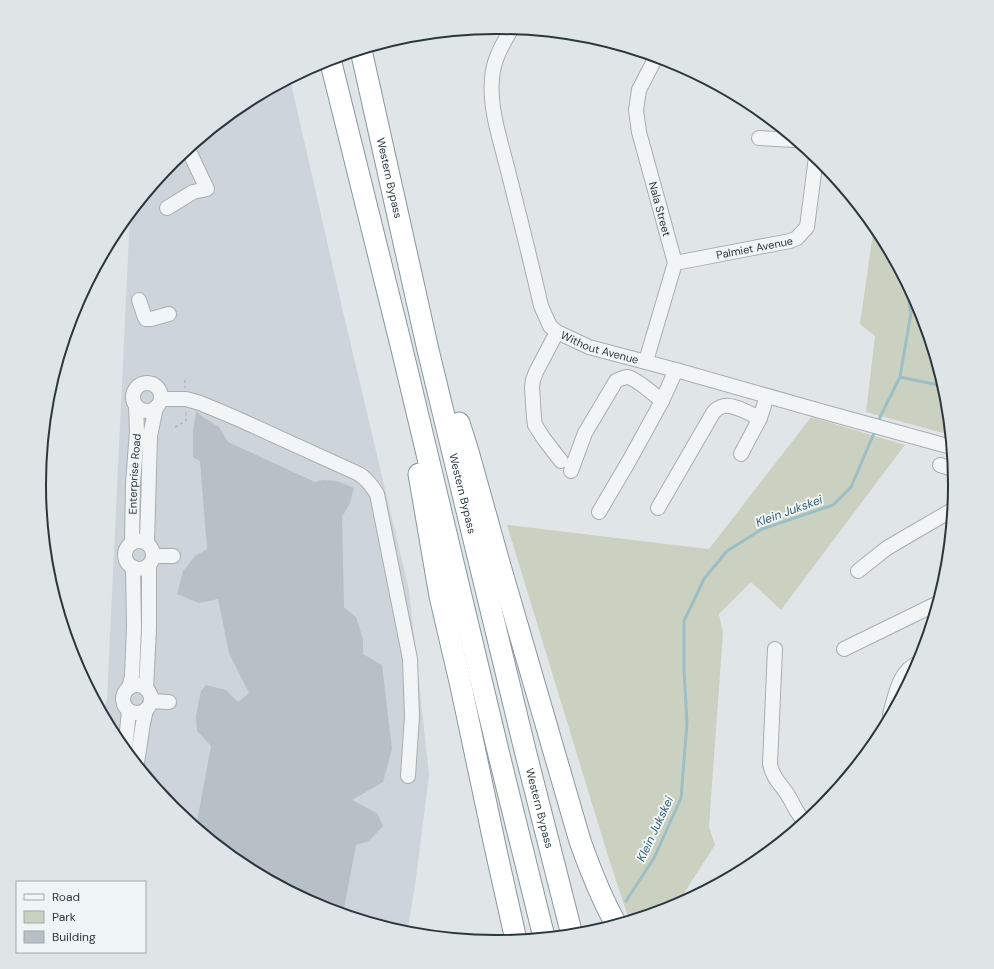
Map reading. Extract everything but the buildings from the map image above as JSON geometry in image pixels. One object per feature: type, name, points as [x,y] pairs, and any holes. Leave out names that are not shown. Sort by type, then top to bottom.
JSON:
[{"type":"highway","name":"Western Bypass","points":[[362,55],[428,350],[570,929]]},
{"type":"highway","points":[[332,66],[401,345],[543,932]]},
{"type":"highway","points":[[401,345],[419,474],[440,596],[463,693],[515,934]]},
{"type":"highway","points":[[428,350],[448,394],[469,456],[580,841],[602,897],[614,920]]},
{"type":"street","name":"Without Avenue","points":[[508,34],[494,63],[491,98],[498,134],[541,306],[550,326],[557,332],[589,347],[646,361],[946,446]]},
{"type":"street","name":"Nala Street","points":[[653,62],[639,90],[636,110],[639,132],[675,263]]},
{"type":"street","points":[[759,138],[786,140]]},
{"type":"street","points":[[167,208],[193,192],[207,189],[191,155]]},
{"type":"street","name":"Palmiet Avenue","points":[[675,263],[790,241],[796,238],[807,227],[815,165]]},
{"type":"street","points":[[646,361],[675,263]]},
{"type":"street","points":[[139,300],[146,319],[169,314]]},
{"type":"street","points":[[557,332],[536,372],[532,388],[535,425],[561,461]]},
{"type":"street","points":[[599,512],[662,401],[676,370]]},
{"type":"street","points":[[571,471],[585,433],[616,381],[626,377],[633,379],[662,401]]},
{"type":"street","points":[[148,383],[156,386],[160,394],[158,403],[152,410],[143,410],[136,406],[133,400],[134,392],[139,385],[148,383]]},
{"type":"street","points":[[741,454],[760,418],[767,396]]},
{"type":"street","points":[[158,403],[186,399],[200,403],[359,474],[374,488],[377,494],[410,658],[412,716],[408,776]]},
{"type":"street","name":"Enterprise Road","points":[[147,543],[150,436],[158,403]]},
{"type":"street","name":"Enterprise Road","points":[[132,543],[133,483],[137,431],[136,406]]},
{"type":"street","points":[[658,508],[717,408],[723,406],[733,407],[760,418]]},
{"type":"street","points":[[858,571],[887,548],[947,513]]},
{"type":"street","points":[[138,756],[148,700],[151,561],[153,552],[147,543],[136,541],[126,550],[125,554],[128,562],[133,567],[140,569],[151,561],[173,556]]},
{"type":"street","points":[[130,688],[132,676],[134,627],[133,567]]},
{"type":"street","points":[[844,649],[930,607]]},
{"type":"street","points":[[775,649],[770,764],[775,778],[801,817]]},
{"type":"street","points":[[896,693],[899,683],[907,670]]},
{"type":"street","points":[[126,740],[129,711],[123,699],[126,691],[130,688],[134,686],[142,686],[148,700],[142,712],[138,713],[129,711]]},
{"type":"street","points":[[148,700],[168,702]]},
{"type":"shaded area","points":[[291,84],[409,590],[429,775],[408,926],[380,920],[352,911],[298,889],[272,875],[223,842],[178,803],[158,782],[122,735],[105,706],[107,699],[130,224],[158,187],[200,146],[247,110]]},
{"type":"green space","points":[[873,235],[901,285],[924,340],[939,397],[945,434],[866,412],[875,336],[860,324]]},
{"type":"green space","points":[[811,417],[905,445],[781,610],[751,582],[719,614],[723,633],[709,827],[715,845],[683,895],[628,916],[507,525],[709,549]]},
{"type":"waterway","name":"Klein Jukskei","points":[[877,424],[900,377],[911,313],[909,303]]},
{"type":"waterway","points":[[900,377],[936,385]]},
{"type":"waterway","name":"Klein Jukskei","points":[[626,901],[654,858],[681,798],[687,723],[684,670],[684,621],[704,579],[727,551],[762,529],[833,505],[851,487],[875,431]]}]
